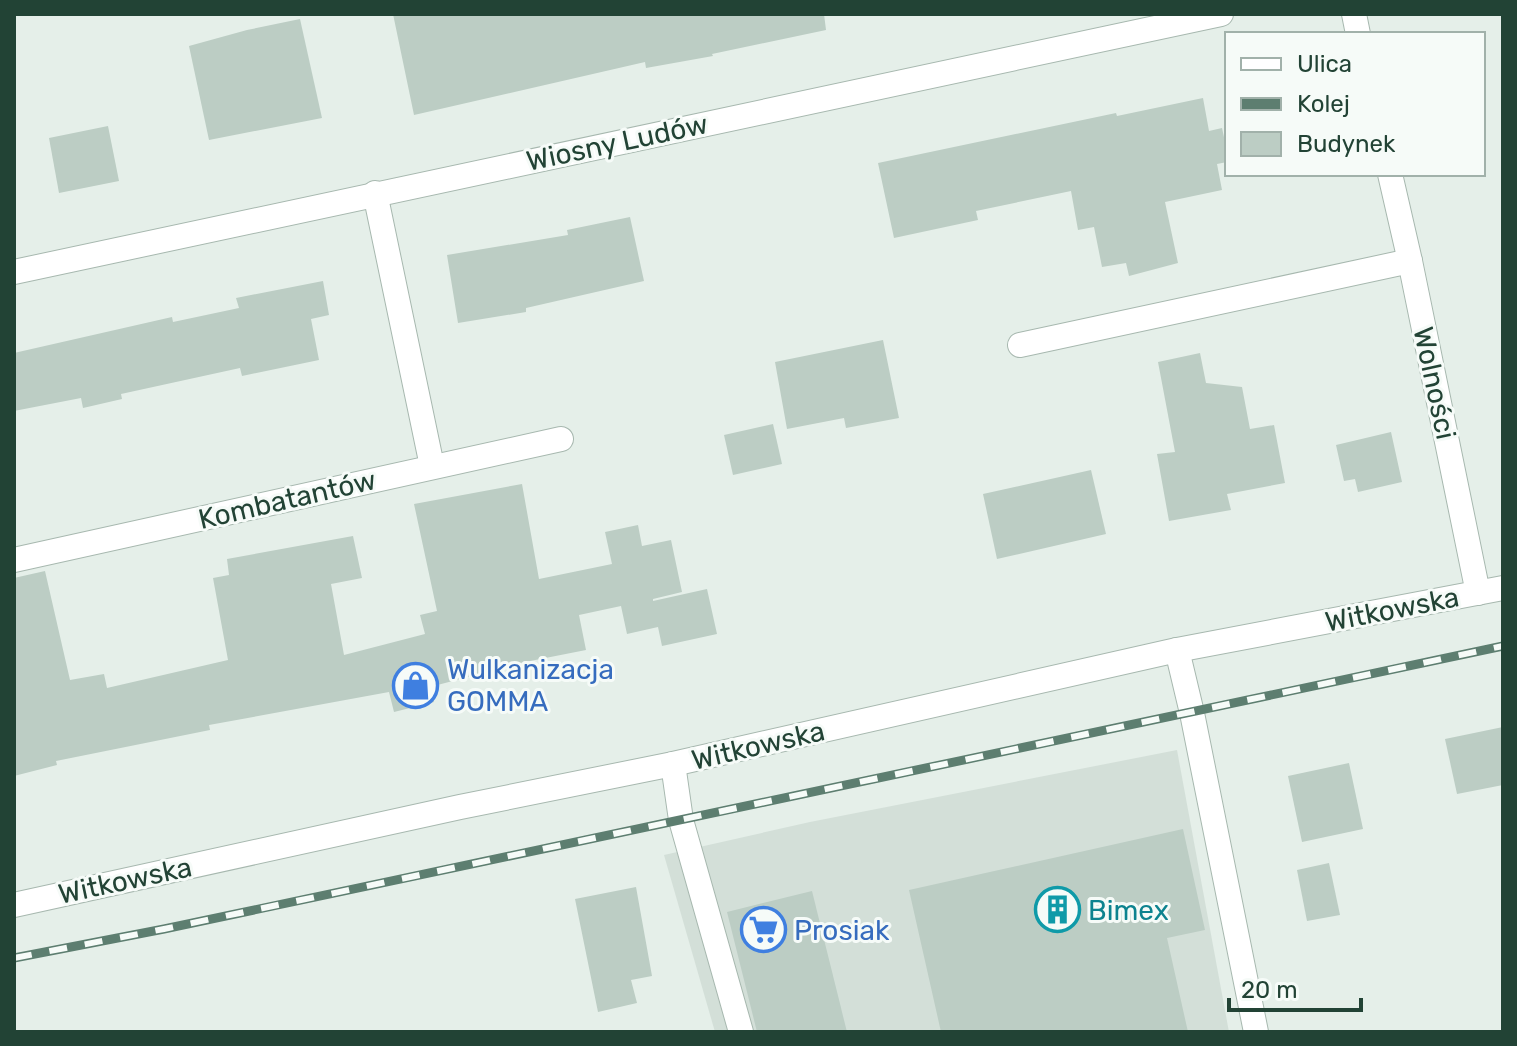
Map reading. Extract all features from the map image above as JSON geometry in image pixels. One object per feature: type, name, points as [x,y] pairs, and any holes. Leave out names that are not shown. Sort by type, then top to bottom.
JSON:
[{"type":"street","name":"Wiosny Ludów","points":[[14,272],[1221,14]]},
{"type":"street","name":"Wolności","points":[[1390,176],[1478,593]]},
{"type":"street","points":[[375,193],[432,466]]},
{"type":"street","points":[[1020,345],[1410,261]]},
{"type":"street","name":"Kombatantów","points":[[14,560],[561,439]]},
{"type":"street","name":"Witkowska","points":[[14,905],[460,807],[673,764],[1177,650],[1503,588]]},
{"type":"street","points":[[1177,650],[1256,1032]]},
{"type":"street","points":[[673,764],[681,820],[741,1032]]},
{"type":"shaded area","points":[[1177,750],[1229,1032],[715,1032],[664,855],[810,822]]},
{"type":"building","points":[[393,14],[824,14],[826,30],[646,68],[645,62],[414,115]]},
{"type":"building","points":[[300,19],[322,118],[209,140],[189,46]]},
{"type":"building","points":[[1203,98],[1209,131],[1222,128],[1225,162],[1217,164],[1222,190],[1165,202],[1178,263],[1129,276],[1126,263],[1102,267],[1094,227],[1078,230],[1071,191],[976,211],[978,220],[894,238],[878,163],[1116,113],[1117,116]]},
{"type":"building","points":[[108,126],[119,181],[59,193],[49,138]]},
{"type":"building","points":[[630,217],[644,281],[526,308],[526,312],[458,323],[447,255],[568,235],[567,230]]},
{"type":"building","points":[[323,281],[329,315],[311,319],[319,360],[242,376],[240,368],[121,394],[122,399],[83,408],[81,398],[14,411],[14,353],[172,317],[173,322],[239,308],[236,298]]},
{"type":"building","points":[[883,340],[899,418],[846,428],[844,418],[787,429],[775,362]]},
{"type":"building","points":[[1200,353],[1206,383],[1242,387],[1250,429],[1274,425],[1285,483],[1227,494],[1231,510],[1169,521],[1157,454],[1175,452],[1158,362]]},
{"type":"building","points":[[773,424],[782,464],[733,475],[724,435]]},
{"type":"building","points":[[1391,432],[1402,482],[1358,492],[1355,479],[1344,481],[1336,445]]},
{"type":"building","points":[[1091,470],[1106,534],[997,559],[983,494]]},
{"type":"building","points":[[522,484],[539,579],[612,564],[605,532],[638,525],[642,546],[671,540],[682,592],[653,601],[707,589],[717,634],[662,646],[658,627],[627,634],[621,606],[579,615],[586,650],[520,663],[430,687],[434,702],[394,712],[389,692],[209,725],[210,730],[56,761],[57,765],[14,776],[14,578],[45,571],[70,680],[104,674],[107,688],[228,660],[213,578],[229,575],[227,559],[353,536],[362,578],[331,584],[344,655],[425,634],[420,615],[437,611],[414,504]]},
{"type":"building","points":[[1503,727],[1503,785],[1457,794],[1445,739]]},
{"type":"building","points":[[1349,763],[1363,829],[1302,842],[1288,776]]},
{"type":"building","name":"Bimex","points":[[1183,829],[1205,930],[1167,938],[1188,1032],[941,1032],[909,890]]},
{"type":"building","points":[[1329,863],[1340,915],[1307,921],[1297,870]]},
{"type":"building","points":[[636,887],[652,976],[631,980],[637,1003],[598,1012],[575,899]]},
{"type":"building","points":[[812,891],[847,1032],[757,1032],[727,912]]},
{"type":"railway","points":[[14,958],[1503,646]]},
{"type":"place","name":"Wulkanizacja GOMMA","points":[[416,685]]},
{"type":"place","name":"Bimex","points":[[1057,910]]},
{"type":"place","name":"Prosiak","points":[[763,930]]}]
